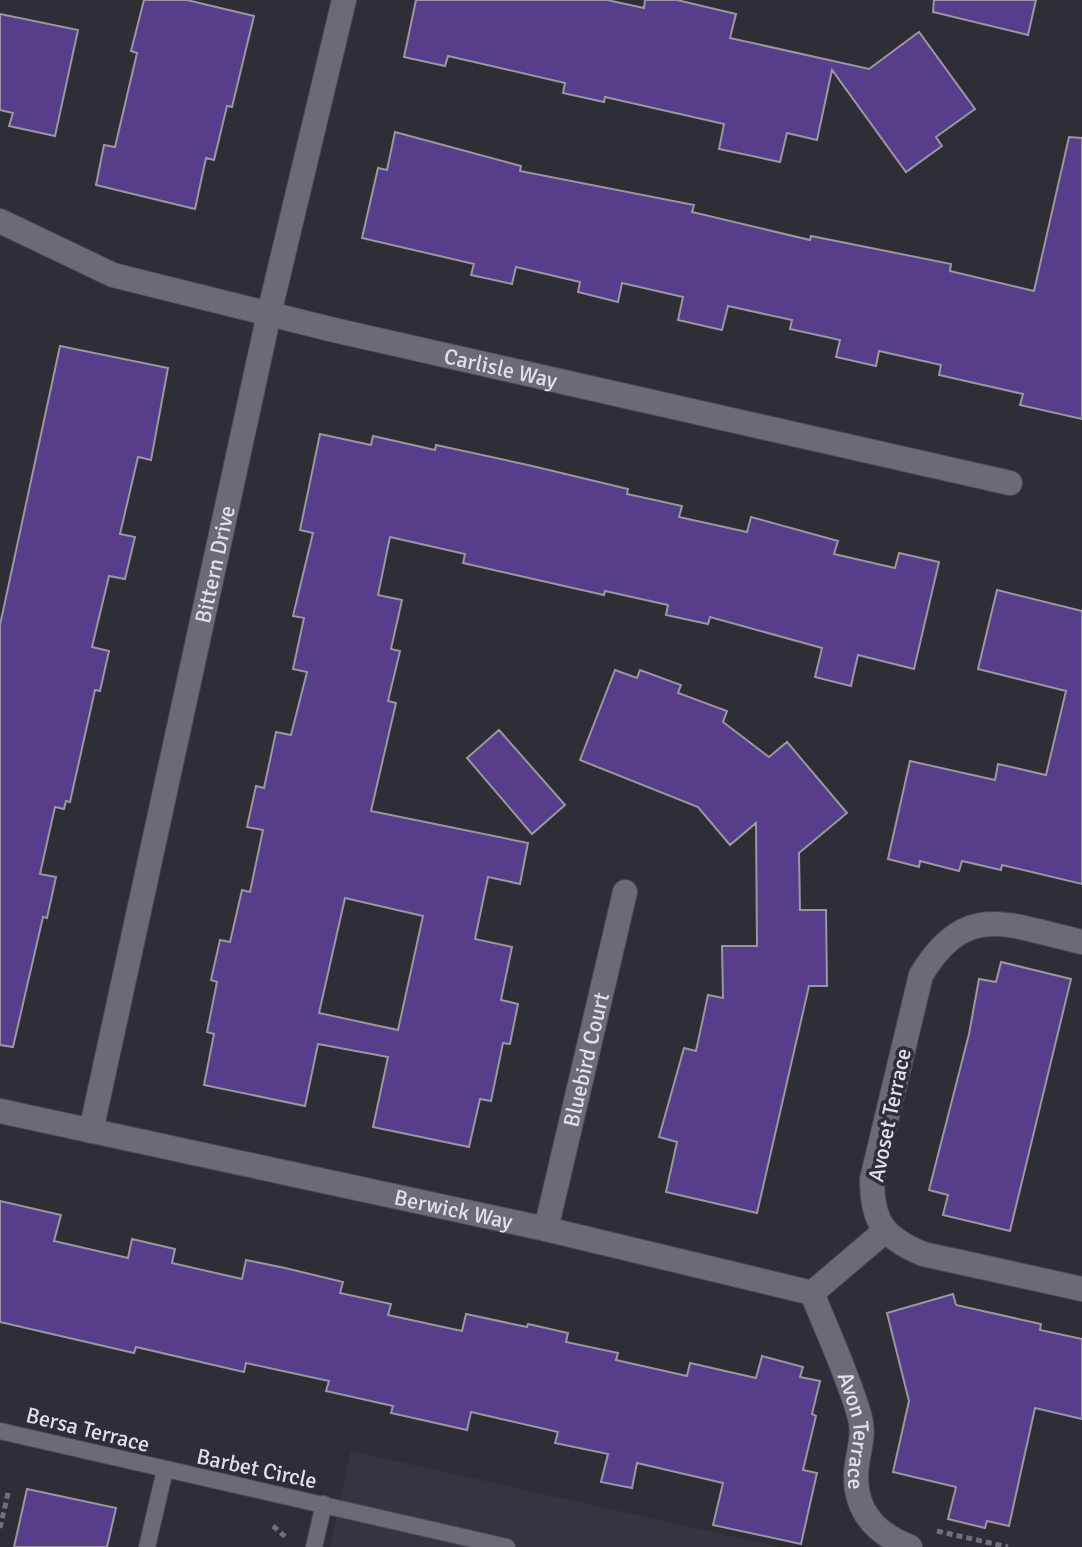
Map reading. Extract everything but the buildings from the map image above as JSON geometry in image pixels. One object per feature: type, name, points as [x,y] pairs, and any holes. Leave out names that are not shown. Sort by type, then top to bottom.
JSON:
[{"type":"street","name":"Bittern Drive","points":[[91,1131],[269,314],[344,0]]},
{"type":"street","name":"Carlisle Way","points":[[0,221],[113,275],[269,314],[1010,483]]},
{"type":"street","name":"Bluebird Court","points":[[546,1229],[625,892]]},
{"type":"street","name":"Avoset Terrace","points":[[885,1231],[872,1207],[872,1179],[921,975],[939,946],[961,929],[983,924],[1082,942]]},
{"type":"street","name":"Berwick Way","points":[[0,1111],[546,1229],[812,1293]]},
{"type":"street","points":[[812,1293],[885,1231],[901,1245],[923,1254],[1082,1289]]},
{"type":"street","name":"Avon Terrace","points":[[812,1293],[859,1414],[864,1435],[856,1475],[859,1501],[867,1520],[888,1538],[910,1547]]},
{"type":"lane","name":"Bersa Terrace","points":[[0,1431],[165,1470]]},
{"type":"lane","name":"Barbet Circle","points":[[147,1547],[165,1470],[507,1547]]},
{"type":"lane","points":[[314,1547],[324,1504]]},
{"type":"path","points":[[0,1528],[9,1489]]},
{"type":"path","points":[[273,1526],[287,1537],[292,1547]]},
{"type":"shaded area","points":[[351,1451],[780,1547],[330,1547]]}]
